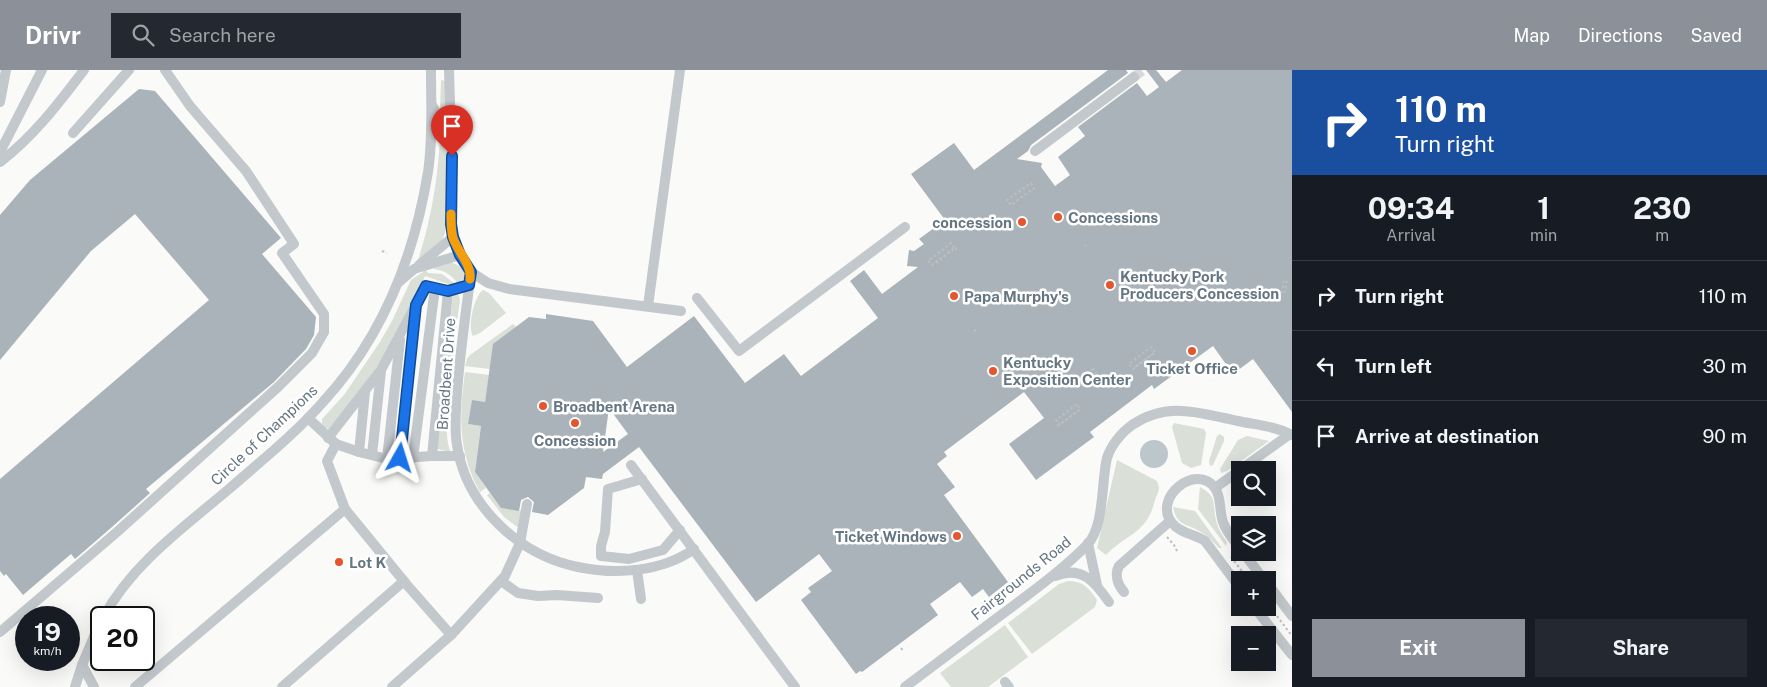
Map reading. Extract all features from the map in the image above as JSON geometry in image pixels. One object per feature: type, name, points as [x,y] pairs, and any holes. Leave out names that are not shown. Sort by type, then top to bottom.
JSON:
[{"type":"street","points":[[0,102],[6,70]]},
{"type":"street","points":[[0,152],[42,70]]},
{"type":"street","points":[[0,162],[19,148],[31,135],[84,70]]},
{"type":"street","points":[[73,133],[129,70]]},
{"type":"street","points":[[0,632],[117,532],[278,387],[312,353],[324,332],[324,314],[282,253],[294,244],[246,171],[190,106],[165,70]]},
{"type":"street","points":[[648,306],[680,70]]},
{"type":"street","points":[[431,72],[449,72],[451,224],[453,237],[460,255],[471,272],[488,284],[508,289],[681,311]]},
{"type":"street","name":"Circle of Champions","points":[[111,606],[126,583],[141,566],[267,457],[308,418],[334,390],[379,324],[398,283],[417,226],[428,171],[431,72]]},
{"type":"street","points":[[1035,151],[1134,76]]},
{"type":"street","points":[[430,101],[451,144]]},
{"type":"street","points":[[698,298],[739,351],[905,227]]},
{"type":"street","points":[[398,283],[453,237]]},
{"type":"street","points":[[414,269],[460,255]]},
{"type":"street","name":"Broadbent Drive","points":[[471,272],[455,415],[457,445],[460,456],[470,485],[485,510],[520,543],[561,564],[610,572],[636,570],[684,556],[694,549]]},
{"type":"street","points":[[451,635],[345,509],[328,461],[332,441],[381,370],[426,286],[448,291],[469,285]]},
{"type":"street","points":[[414,458],[435,288]]},
{"type":"street","points":[[432,456],[448,291]]},
{"type":"street","points":[[400,458],[416,305]]},
{"type":"street","points":[[387,459],[400,337]]},
{"type":"street","points":[[372,455],[381,370]]},
{"type":"street","points":[[359,452],[365,392]]},
{"type":"street","name":"Fairgrounds Road","points":[[905,687],[1052,577],[1088,543],[1094,535],[1097,524],[1107,456],[1122,434],[1143,418],[1165,411],[1186,411],[1273,427],[1291,435]]},
{"type":"street","points":[[308,418],[332,441],[359,452],[387,459],[460,456]]},
{"type":"street","name":"Fairgrounds Road","points":[[1215,488],[1291,435]]},
{"type":"street","points":[[631,465],[795,687]]},
{"type":"street","points":[[642,479],[608,489],[601,556],[629,559],[663,550],[680,530]]},
{"type":"street","points":[[1231,534],[1222,521],[1222,508],[1215,488],[1206,481],[1195,480],[1186,481],[1178,486],[1170,497],[1167,511],[1170,521],[1181,531],[1197,536],[1205,541],[1231,576]]},
{"type":"street","points":[[392,687],[451,635],[505,576],[520,543],[526,504]]},
{"type":"street","points":[[135,687],[345,509]]},
{"type":"street","points":[[1124,592],[1119,587],[1116,571],[1119,566],[1170,521]]},
{"type":"street","points":[[1088,543],[1097,585]]},
{"type":"street","points":[[636,570],[640,599]]},
{"type":"street","points":[[1052,577],[1072,572],[1086,576],[1097,585],[1109,602]]},
{"type":"street","points":[[282,687],[404,581]]},
{"type":"street","points":[[501,581],[518,593],[538,596],[557,595],[598,598]]},
{"type":"street","points":[[1276,595],[1292,616]]},
{"type":"street","points":[[1261,616],[1292,655]]},
{"type":"street","name":"Circle of Champions","points":[[75,687],[90,646]]},
{"type":"street","points":[[82,664],[94,687]]},
{"type":"path","points":[[1013,203],[1034,188],[1031,183],[1007,200],[1011,205],[1013,203],[1031,190]]},
{"type":"path","points":[[1013,203],[1011,205],[1013,208]]},
{"type":"path","points":[[936,263],[955,248],[951,243],[928,261],[932,266],[953,249],[956,248],[958,250]]},
{"type":"path","points":[[382,251],[387,252]]},
{"type":"path","points":[[1284,293],[1286,279]]},
{"type":"path","points":[[1135,367],[1155,352],[1151,347],[1129,364],[1133,369],[1154,353]]},
{"type":"path","points":[[1092,369],[1096,374]]},
{"type":"path","points":[[1057,426],[1064,421],[1071,416],[1080,409],[1077,404],[1056,420],[1060,425],[1079,410]]},
{"type":"path","points":[[1165,536],[1177,551]]},
{"type":"path","points":[[1234,561],[1242,571]]},
{"type":"path","points":[[1276,615],[1292,636]]},
{"type":"path","points":[[901,648],[904,652]]},
{"type":"shaded area","points":[[441,80],[445,81],[446,124],[440,113]]},
{"type":"shaded area","points":[[440,137],[446,152],[445,233],[442,240],[418,260],[427,230],[433,199]]},
{"type":"shaded area","points":[[449,262],[462,268],[465,273],[465,280],[463,279],[458,284],[441,270],[433,269]]},
{"type":"shaded area","points":[[426,270],[428,273],[442,274],[455,284],[451,285],[425,276],[400,328],[370,378],[329,429],[323,426],[322,419],[344,395],[380,342],[411,280]]},
{"type":"shaded area","points":[[483,290],[489,293],[506,313],[480,333],[473,336],[471,332],[472,312]]},
{"type":"shaded area","points":[[453,294],[458,294],[460,299],[448,402],[448,441],[451,452],[437,449]]},
{"type":"shaded area","points":[[513,324],[516,327],[490,369],[465,366],[470,355]]},
{"type":"shaded area","points":[[465,372],[489,375],[485,402],[472,401],[468,424],[481,426],[475,472],[486,488],[480,492],[468,463],[462,434],[461,419]]},
{"type":"shaded area","points":[[1174,423],[1204,429],[1206,433],[1201,465],[1191,468],[1182,463],[1172,427]]},
{"type":"shaded area","points":[[1220,434],[1224,437],[1224,441],[1213,465],[1210,466],[1209,461],[1217,436]]},
{"type":"shaded area","points":[[1247,436],[1269,441],[1241,461],[1231,461],[1231,468],[1221,473],[1220,469],[1238,440]]},
{"type":"shaded area","points":[[1154,440],[1164,444],[1168,454],[1164,464],[1154,468],[1144,464],[1140,454],[1144,444]]},
{"type":"shaded area","points":[[1117,460],[1157,481],[1159,489],[1147,520],[1142,527],[1106,555],[1097,548]]},
{"type":"shaded area","points":[[1200,487],[1212,497],[1217,523],[1220,532],[1227,542],[1226,546],[1198,509]]},
{"type":"shaded area","points":[[490,493],[501,508],[523,511],[520,529],[504,517],[487,495]]},
{"type":"shaded area","points":[[1173,507],[1195,511],[1222,548],[1219,548],[1196,529],[1183,524],[1177,518]]},
{"type":"shaded area","points":[[1068,581],[1078,582],[1088,589],[1097,600],[1095,607],[1032,654],[1008,623],[1059,584]]},
{"type":"shaded area","points":[[1005,625],[1028,657],[988,687],[951,687],[940,673]]},
{"type":"building","name":"Kentucky Exposition Center","points":[[1108,70],[1126,70],[1128,73],[1031,145],[1028,151],[1017,159],[1042,163],[1041,167],[1055,186],[1070,175],[1058,157],[1085,136],[1078,127],[1137,83],[1147,96],[1159,87],[1146,70],[1156,70],[1166,82],[1182,70],[1292,70],[1292,412],[1253,359],[1233,374],[1213,346],[1154,389],[1152,385],[1090,432],[1094,437],[1036,480],[1009,444],[1044,418],[1024,392],[944,452],[947,456],[937,464],[955,487],[944,495],[1008,582],[989,597],[983,589],[972,597],[960,582],[930,604],[938,615],[862,672],[860,671],[856,674],[801,600],[811,592],[808,588],[832,571],[819,554],[756,602],[639,447],[603,474],[602,479],[586,477],[584,488],[548,515],[532,512],[534,502],[528,497],[521,500],[519,511],[501,508],[475,472],[481,426],[468,424],[472,400],[485,402],[493,344],[529,317],[546,319],[546,314],[593,321],[627,367],[694,316],[745,383],[784,354],[801,376],[878,318],[850,281],[864,270],[882,294],[918,267],[907,266],[909,250],[914,251],[924,244],[919,239],[945,220],[911,174],[954,143],[974,170]],"holes":[[[609,408],[628,434],[603,452]]]},
{"type":"building","points":[[139,89],[155,91],[281,238],[262,254],[316,317],[314,335],[306,349],[274,382],[146,489],[150,493],[112,527],[75,559],[71,554],[23,595],[6,574],[4,576],[0,571],[0,479],[209,300],[135,214],[91,251],[0,360],[0,215],[30,180]]},
{"type":"tunnel","points":[[1134,77],[1143,70]]},
{"type":"slow traffic","points":[[451,214],[453,237],[460,255],[471,272],[470,279]]},
{"type":"place","name":"Concessions","points":[[1058,217]]},
{"type":"place","name":"concession","points":[[1022,222]]},
{"type":"place","name":"Kentucky Pork Producers Concession","points":[[1110,285]]},
{"type":"place","name":"Papa Murphy's","points":[[954,296]]},
{"type":"place","name":"Ticket Office","points":[[1192,351]]},
{"type":"place","name":"Kentucky Exposition Center","points":[[993,371]]},
{"type":"place","name":"Broadbent Arena","points":[[543,406]]},
{"type":"place","name":"Concession","points":[[575,423]]},
{"type":"place","name":"Ticket Windows","points":[[957,536]]},
{"type":"place","name":"Lot K","points":[[339,562]]},
{"type":"route","points":[[400,458],[416,305],[426,286],[448,291],[469,285],[471,272],[460,255],[453,237],[451,224],[452,156]]}]
